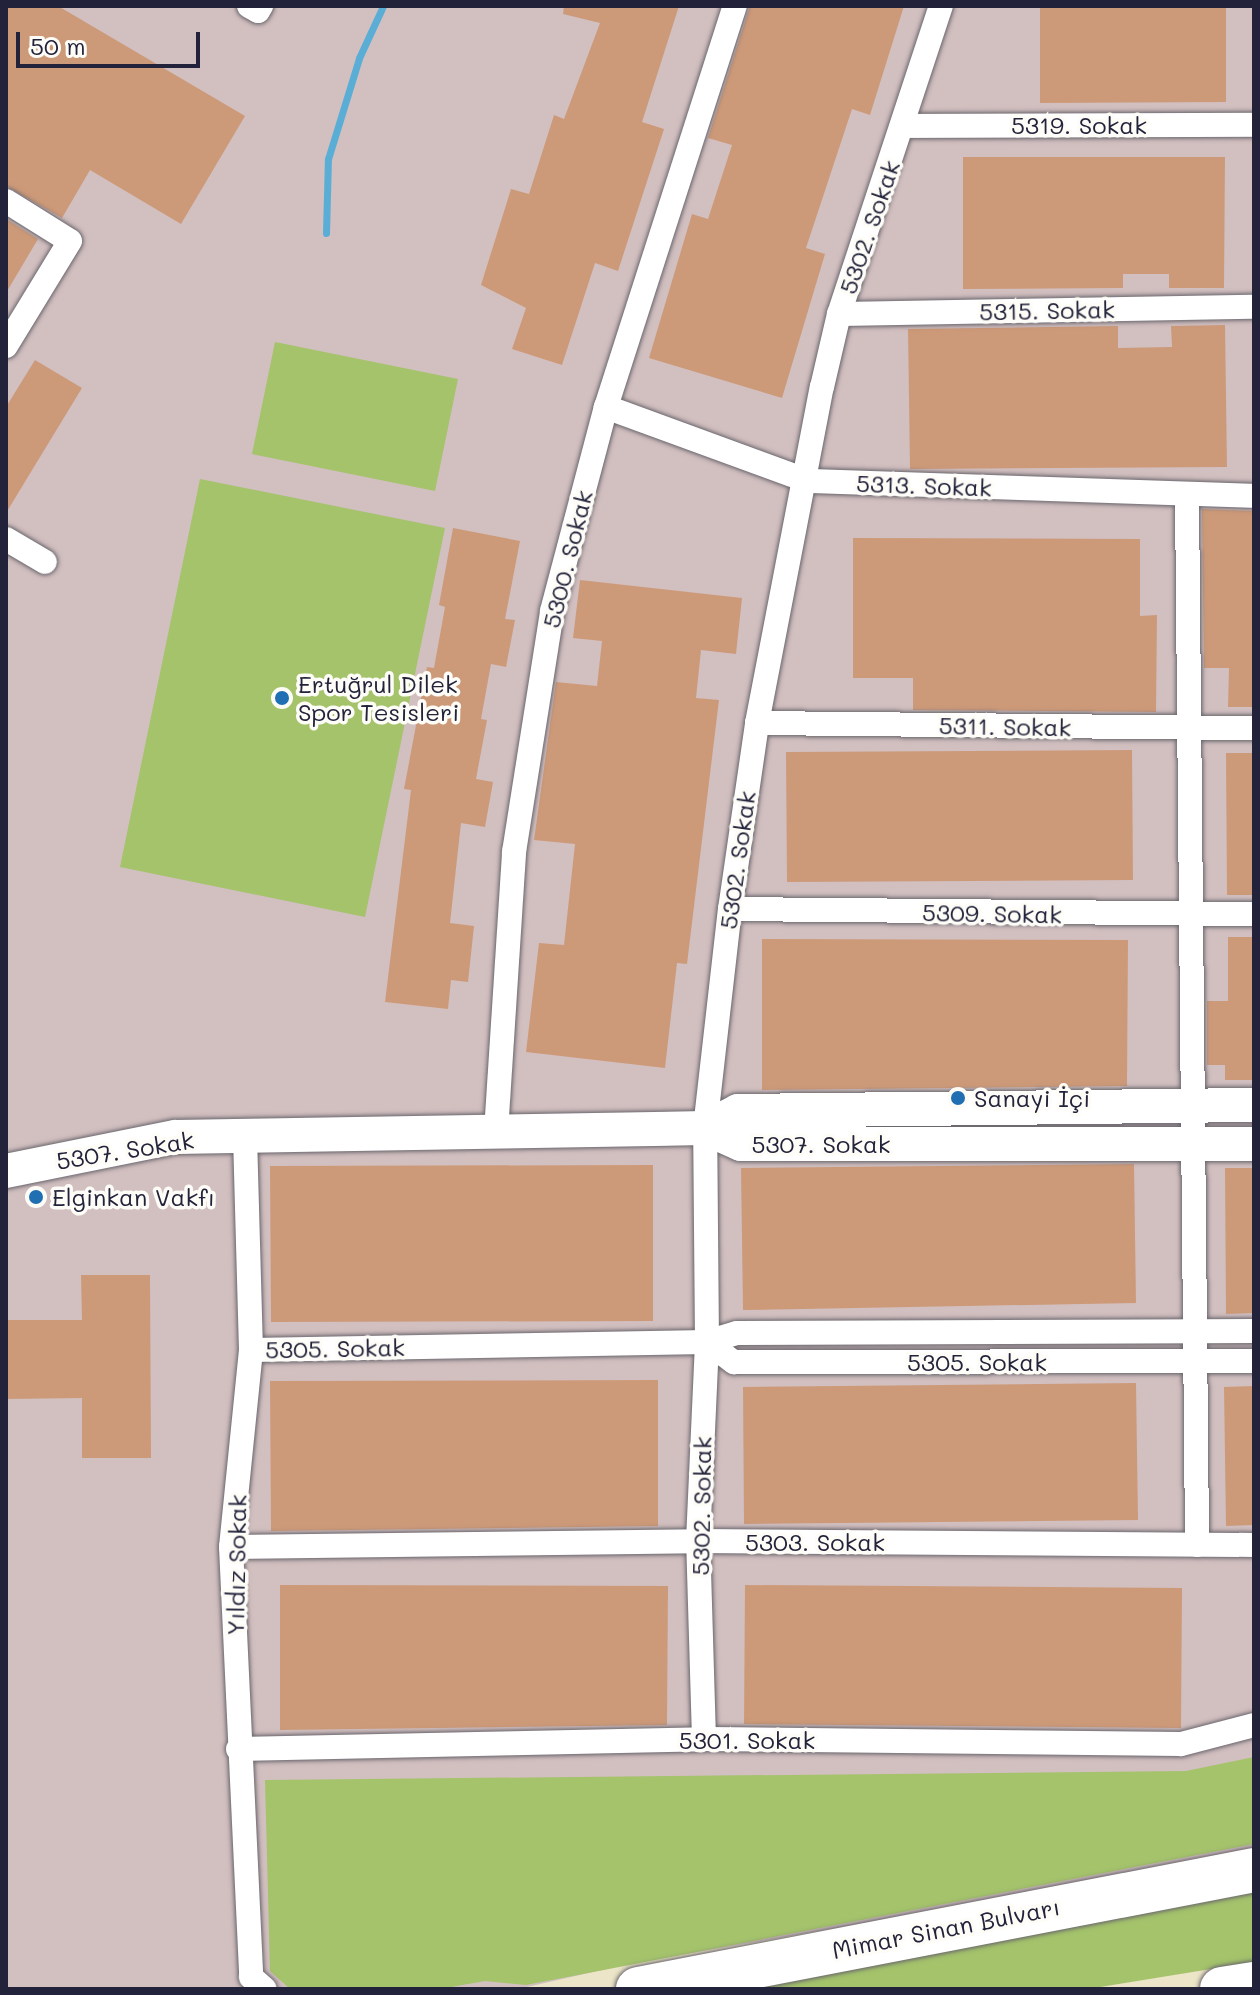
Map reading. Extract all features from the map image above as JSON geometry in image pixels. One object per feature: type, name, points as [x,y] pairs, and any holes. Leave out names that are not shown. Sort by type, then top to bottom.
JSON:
[{"type":"highway","name":"Mimar Sinan Bulvarı","points":[[638,1989],[1254,1870]]},
{"type":"highway","points":[[1222,1989],[1254,1984]]},
{"type":"street","points":[[249,6],[258,11],[261,6]]},
{"type":"street","name":"5300. Sokak","points":[[496,1132],[514,852],[552,611],[606,407],[735,6]]},
{"type":"street","name":"5302. Sokak","points":[[704,1739],[698,1541],[707,1342],[705,1128],[730,909],[757,723],[808,481],[839,314],[941,6]]},
{"type":"street","name":"5319. Sokak","points":[[903,126],[1254,125]]},
{"type":"street","points":[[6,201],[70,241],[6,346]]},
{"type":"street","name":"5315. Sokak","points":[[839,314],[1254,307]]},
{"type":"street","name":"5313. Sokak","points":[[606,407],[808,481],[1254,496]]},
{"type":"street","points":[[1187,496],[1187,915],[1194,1144],[1192,1331],[1197,1545]]},
{"type":"street","points":[[6,539],[45,562]]},
{"type":"street","name":"5311. Sokak","points":[[757,723],[1254,728]]},
{"type":"street","name":"5309. Sokak","points":[[730,909],[1254,914]]},
{"type":"street","name":"5307. Sokak","points":[[705,1128],[738,1111],[1254,1105]]},
{"type":"street","name":"5307. Sokak","points":[[6,1171],[175,1137],[705,1128],[741,1144],[1254,1144]]},
{"type":"street","name":"Yıldız Sokak","points":[[245,1136],[251,1350],[231,1547],[251,1977],[265,1989]]},
{"type":"street","name":"5305. Sokak","points":[[251,1350],[707,1342],[737,1333],[1254,1331]]},
{"type":"street","name":"5305. Sokak","points":[[707,1342],[734,1362],[1254,1361]]},
{"type":"street","name":"5303. Sokak","points":[[231,1547],[698,1541],[1254,1545]]},
{"type":"street","name":"5301. Sokak","points":[[238,1749],[704,1739],[1181,1744],[1254,1725]]},
{"type":"shaded area","points":[[6,6],[1254,6],[1254,1856],[633,1963],[518,1989],[6,1989]]},
{"type":"green space","points":[[275,342],[458,379],[435,491],[252,454]]},
{"type":"green space","name":"Ertuğrul Dilek Spor Tesisleri","points":[[200,479],[445,528],[365,917],[120,867]]},
{"type":"green space","points":[[1254,1757],[1254,1844],[526,1985],[485,1981],[440,1989],[290,1989],[270,1971],[265,1780],[1186,1771]]},
{"type":"green space","points":[[1254,1889],[1254,1962],[1088,1989],[740,1989]]},
{"type":"building","points":[[6,6],[58,6],[245,116],[181,224],[90,170],[62,218],[6,186]]},
{"type":"building","points":[[564,6],[679,6],[642,122],[664,129],[618,271],[595,263],[562,365],[512,349],[526,308],[481,285],[511,189],[529,194],[554,115],[564,119],[600,23],[563,14]]},
{"type":"building","points":[[750,6],[904,6],[870,115],[852,109],[806,248],[825,254],[782,398],[649,358],[692,214],[708,219],[732,145],[708,138]]},
{"type":"building","points":[[1040,6],[1226,6],[1226,102],[1040,103]]},
{"type":"building","points":[[963,157],[1225,157],[1224,288],[1169,288],[1169,274],[1123,274],[1123,288],[963,289]]},
{"type":"building","points":[[6,219],[38,239],[6,293]]},
{"type":"building","points":[[1225,325],[1227,467],[910,469],[908,329],[1118,326],[1118,348],[1172,347],[1171,326]]},
{"type":"building","points":[[35,360],[82,388],[6,513],[6,407]]},
{"type":"building","points":[[1202,509],[1254,511],[1254,707],[1228,707],[1229,668],[1204,668]]},
{"type":"building","points":[[453,528],[520,541],[505,619],[515,620],[506,667],[491,664],[481,719],[487,720],[476,779],[493,782],[485,827],[461,823],[450,923],[474,926],[468,982],[451,980],[448,1009],[385,1002],[411,790],[404,789],[427,667],[434,668],[445,607],[439,605]]},
{"type":"building","points":[[853,538],[1140,539],[1140,616],[1157,615],[1156,712],[913,710],[913,678],[853,678]]},
{"type":"building","points":[[580,580],[742,598],[736,654],[701,650],[696,698],[719,700],[687,964],[677,963],[665,1068],[526,1052],[539,943],[564,945],[575,844],[534,840],[556,682],[597,686],[602,641],[573,638]]},
{"type":"building","points":[[1132,750],[1133,880],[787,882],[786,752]]},
{"type":"building","points":[[1226,753],[1254,753],[1254,895],[1227,895]]},
{"type":"building","points":[[1228,937],[1254,937],[1254,1080],[1225,1080],[1225,1065],[1207,1065],[1207,1001],[1228,1001]]},
{"type":"building","points":[[762,939],[1128,940],[1127,1086],[762,1090]]},
{"type":"building","points":[[1134,1164],[1136,1303],[743,1310],[741,1168]]},
{"type":"building","points":[[653,1165],[653,1321],[271,1322],[270,1166]]},
{"type":"building","points":[[1225,1168],[1254,1168],[1254,1313],[1226,1314]]},
{"type":"building","points":[[81,1275],[150,1275],[151,1458],[82,1458],[82,1398],[6,1399],[6,1320],[82,1320]]},
{"type":"building","points":[[658,1380],[658,1526],[271,1531],[270,1381]]},
{"type":"building","points":[[1136,1383],[1138,1520],[744,1524],[743,1387]]},
{"type":"building","points":[[1254,1386],[1254,1525],[1226,1526],[1224,1387]]},
{"type":"building","points":[[280,1585],[668,1586],[667,1725],[280,1730]]},
{"type":"building","points":[[745,1585],[1182,1588],[1181,1728],[744,1724]]},
{"type":"waterway","points":[[326,233],[328,159],[359,58],[383,6]]},
{"type":"place","name":"Ertuğrul Dilek Spor Tesisleri","points":[[282,698]]},
{"type":"place","name":"Sanayi İçi","points":[[958,1098]]},
{"type":"place","name":"Elginkan Vakfı","points":[[36,1197]]}]
